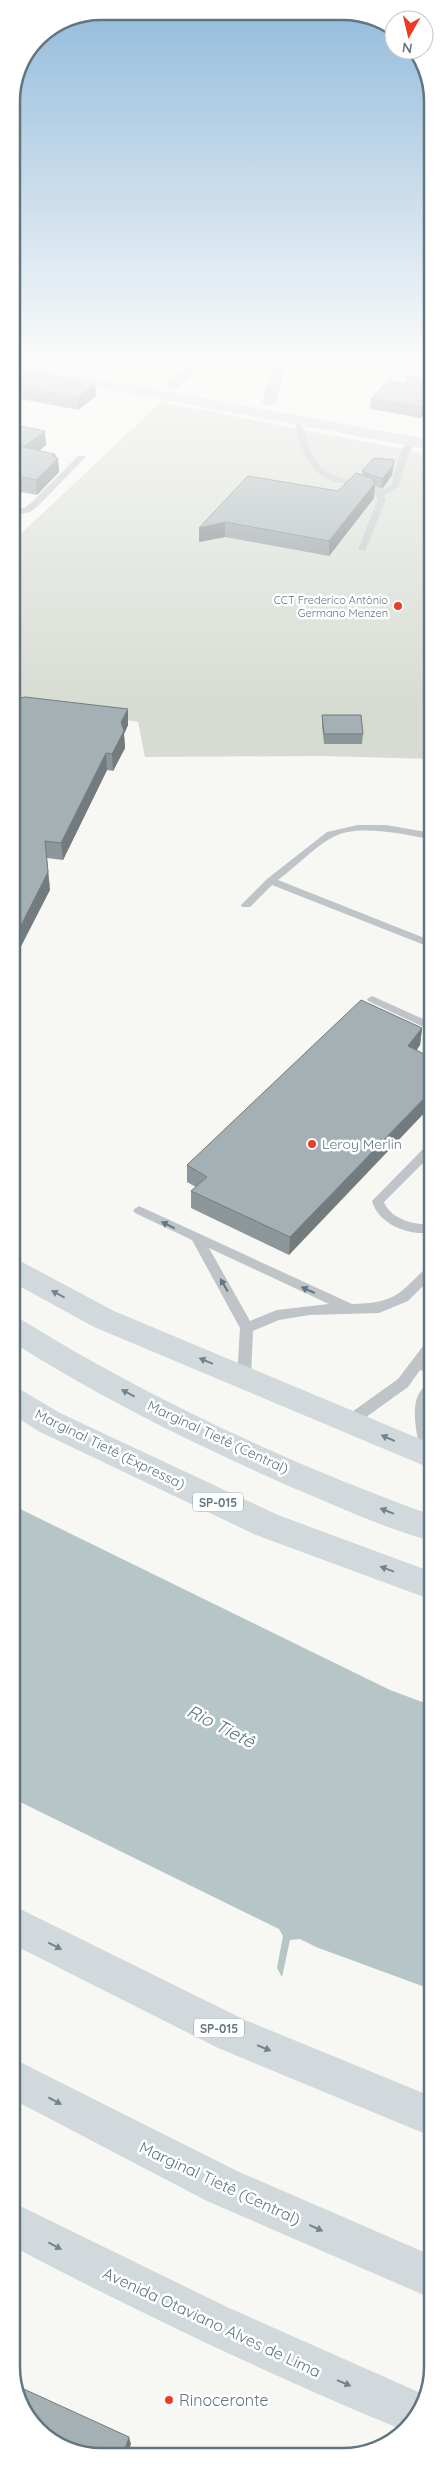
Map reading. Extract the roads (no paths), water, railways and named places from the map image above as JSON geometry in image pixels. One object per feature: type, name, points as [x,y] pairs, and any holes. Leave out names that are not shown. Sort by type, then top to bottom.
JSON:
[{"type":"main road","points":[[20,1273],[104,1319],[350,1421],[424,1454]]},
{"type":"main road","name":"Marginal Tietê (Central)","points":[[20,1333],[199,1431],[296,1474],[424,1525]]},
{"type":"main road","name":"Marginal Tietê (Expressa)","points":[[20,1404],[49,1422],[267,1525],[424,1583]]},
{"type":"main road","name":"SP-015","points":[[20,1928],[232,2034],[424,2113]]},
{"type":"main road","name":"Marginal Tietê (Central)","points":[[20,2082],[222,2186],[424,2274]]},
{"type":"main road","name":"Avenida Otaviano Alves de Lima","points":[[20,2227],[162,2300],[300,2365],[411,2411]]},
{"type":"lane","points":[[20,511],[34,505],[64,475]]},
{"type":"lane","points":[[324,475],[369,486],[380,495],[382,499],[362,549]]},
{"type":"lane","points":[[380,495],[395,486],[398,475]]},
{"type":"lane","points":[[246,906],[271,881],[330,834],[358,828],[386,828],[424,835]]},
{"type":"lane","points":[[271,881],[424,942]]},
{"type":"lane","points":[[372,999],[424,1022]]},
{"type":"lane","points":[[424,1155],[378,1201],[382,1212],[415,1230],[424,1230]]},
{"type":"lane","points":[[139,1210],[353,1310]]},
{"type":"lane","points":[[198,1239],[247,1328],[244,1377]]},
{"type":"lane","points":[[247,1328],[277,1315],[309,1310],[379,1308],[403,1298],[424,1278]]},
{"type":"lane","points":[[350,1421],[403,1383],[424,1357]]},
{"type":"lane","points":[[419,1364],[424,1366]]},
{"type":"lane","points":[[424,1397],[422,1403],[422,1424],[424,1431]]},
{"type":"water","name":"Rio Tietê","points":[[20,1509],[390,1690],[424,1703],[424,1987],[316,1947],[300,1939],[290,1940],[282,1977],[277,1968],[283,1936],[279,1929],[20,1802]]},
{"type":"place","name":"CCT Frederico Antônio Germano Menzen","points":[[398,606]]},
{"type":"place","name":"Leroy Merlin","points":[[312,1144]]},
{"type":"place","name":"Rinoceronte","points":[[169,2400]]}]
